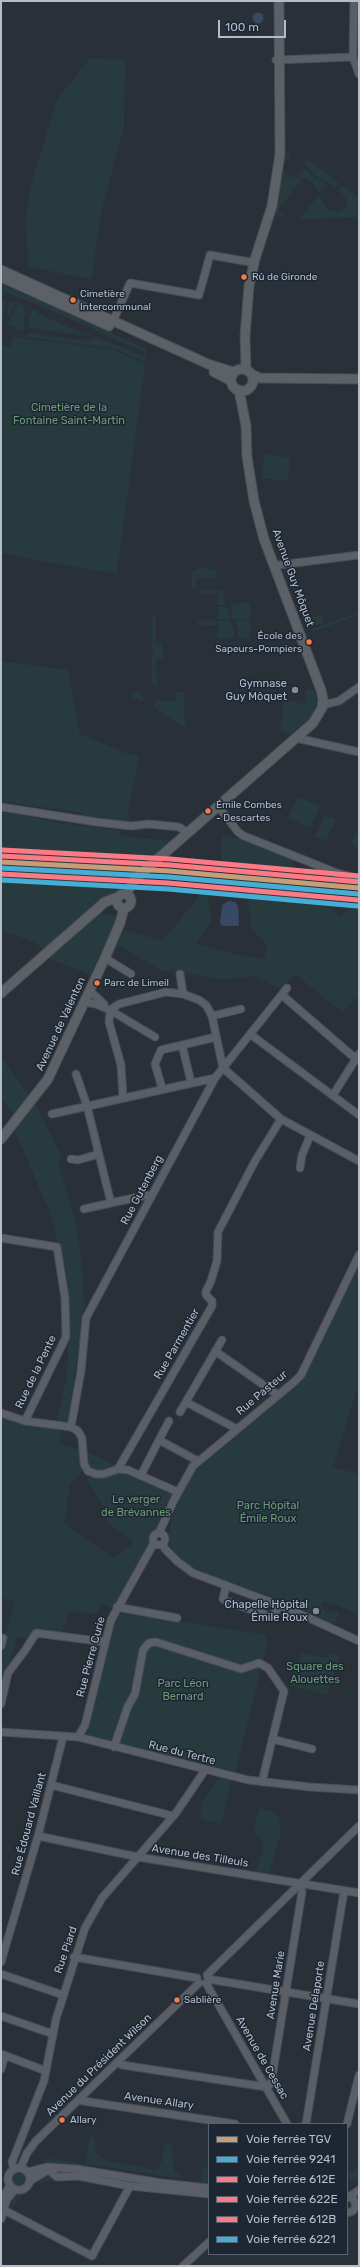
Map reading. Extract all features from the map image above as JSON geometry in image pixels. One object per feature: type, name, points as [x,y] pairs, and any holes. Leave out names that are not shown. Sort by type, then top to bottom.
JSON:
[{"type":"main road","points":[[243,378],[249,286],[255,259],[272,206],[280,154],[278,60],[274,1]]},
{"type":"main road","points":[[243,378],[242,311],[250,262],[272,182],[276,153],[279,1]]},
{"type":"main road","points":[[1,270],[112,324],[243,378],[292,385],[359,383]]},
{"type":"main road","points":[[1,277],[89,313]]},
{"type":"main road","points":[[243,378],[359,379]]},
{"type":"main road","name":"Avenue Guy Môquet","points":[[243,378],[250,483],[264,540],[324,704]]},
{"type":"main road","name":"Avenue Guy Môquet","points":[[259,518],[279,565],[324,689],[324,704]]},
{"type":"main road","points":[[1,993],[105,902],[122,901],[135,879],[304,732],[317,719],[324,704]]},
{"type":"main road","name":"Avenue de Valenton","points":[[1,1140],[48,1079],[90,991],[120,923],[122,901]]},
{"type":"street","points":[[354,1],[353,57],[359,74]]},
{"type":"street","points":[[278,60],[353,57]]},
{"type":"street","points":[[112,324],[130,283],[199,295],[210,254],[250,262]]},
{"type":"street","points":[[279,565],[359,555]]},
{"type":"street","points":[[324,704],[339,701],[359,687]]},
{"type":"street","points":[[296,738],[359,752]]},
{"type":"street","points":[[218,806],[238,832],[244,836],[325,868],[359,879]]},
{"type":"street","points":[[1,807],[123,826],[149,824],[179,828],[184,829],[188,833]]},
{"type":"street","points":[[105,958],[131,974]]},
{"type":"street","points":[[180,974],[183,994]]},
{"type":"street","name":"Rue Gutenberg","points":[[71,1427],[81,1371],[86,1318],[214,1078],[287,988]]},
{"type":"street","points":[[90,991],[110,1010]]},
{"type":"street","points":[[110,1010],[119,1004],[166,992],[183,994],[203,1002],[212,1016],[223,1068],[281,1119],[310,1136],[359,1161]]},
{"type":"street","points":[[282,995],[357,1057],[333,1095]]},
{"type":"street","points":[[84,1002],[96,1004],[110,1010],[155,1036]]},
{"type":"street","points":[[212,1016],[241,1009]]},
{"type":"street","points":[[110,1010],[109,1022],[121,1065],[123,1098]]},
{"type":"street","points":[[250,1034],[359,1115]]},
{"type":"street","points":[[162,1088],[155,1064],[158,1053],[167,1047],[216,1037]]},
{"type":"street","points":[[182,1045],[191,1082]]},
{"type":"street","points":[[76,1074],[87,1106],[111,1203]]},
{"type":"street","points":[[52,1114],[162,1088],[214,1078]]},
{"type":"street","name":"Rue Parmentier","points":[[118,1469],[212,1306],[212,1301],[206,1295],[206,1291],[211,1281],[217,1261],[218,1232],[255,1161],[281,1119]]},
{"type":"street","points":[[300,1168],[302,1155],[310,1136]]},
{"type":"street","points":[[71,1159],[78,1160],[99,1154]]},
{"type":"street","points":[[84,1209],[147,1195],[151,1196]]},
{"type":"street","name":"Rue de la Pente","points":[[1,1238],[57,1247],[65,1298],[66,1337],[25,1421]]},
{"type":"street","name":"Rue Pasteur","points":[[159,1533],[178,1492],[198,1461],[301,1375],[356,1266],[359,1255]]},
{"type":"street","points":[[180,1412],[222,1340]]},
{"type":"street","points":[[215,1351],[278,1395]]},
{"type":"street","points":[[186,1402],[237,1429]]},
{"type":"street","points":[[1,1413],[25,1421],[71,1427],[78,1431],[82,1438],[84,1464],[88,1471],[96,1474],[104,1474],[118,1469],[128,1470],[178,1492]]},
{"type":"street","points":[[141,1476],[169,1421]]},
{"type":"street","points":[[159,1440],[198,1461]]},
{"type":"street","points":[[159,1533],[166,1538],[163,1544],[159,1546],[154,1543],[153,1537],[159,1533]]},
{"type":"street","name":"Rue Pierre Curie","points":[[78,1737],[85,1724],[111,1620],[154,1543]]},
{"type":"street","points":[[163,1544],[165,1549],[185,1568],[280,1606],[359,1641]]},
{"type":"street","points":[[226,1585],[223,1599],[226,1601],[272,1617],[280,1606]]},
{"type":"street","points":[[117,1607],[177,1618]]},
{"type":"street","points":[[1,1704],[8,1673],[36,1633],[105,1642]]},
{"type":"street","points":[[1,1646],[3,1638]]},
{"type":"street","points":[[114,1748],[128,1706],[136,1694],[143,1650],[149,1643],[156,1642],[241,1668],[259,1663],[268,1668],[284,1691],[262,1782]]},
{"type":"street","name":"Rue du Tertre","points":[[1,1732],[78,1737],[114,1748],[262,1782],[359,1790]]},
{"type":"street","name":"Rue Édouard Vaillant","points":[[1,1962],[4,1940],[38,1836],[63,1737]]},
{"type":"street","points":[[272,1739],[312,1749]]},
{"type":"street","name":"Rue Piard","points":[[18,2168],[12,2162],[44,2081],[53,2034],[63,1995],[74,1957],[85,1928],[102,1898],[173,1816],[189,1796],[205,1770]]},
{"type":"street","points":[[51,1785],[173,1816]]},
{"type":"street","name":"Avenue du Président Wilson","points":[[18,2168],[27,2152],[36,2141],[359,1826]]},
{"type":"street","name":"Avenue des Tilleuls","points":[[38,1836],[138,1857],[359,1893]]},
{"type":"street","name":"Avenue Marie","points":[[266,2087],[271,2084],[287,1992],[302,1892],[300,1883]]},
{"type":"street","name":"Avenue Delaporte","points":[[306,2123],[344,1891]]},
{"type":"street","points":[[74,1957],[359,2004]]},
{"type":"street","points":[[1,1974],[63,1995]]},
{"type":"street","name":"Avenue de Cessac","points":[[203,1979],[286,2123]]},
{"type":"street","points":[[1,2016],[53,2034]]},
{"type":"street","points":[[1,2069],[3,2054],[46,2070]]},
{"type":"street","points":[[118,2062],[122,2065],[266,2087]]},
{"type":"street","points":[[347,2123],[359,2075]]},
{"type":"street","name":"Avenue Allary","points":[[80,2099],[83,2101],[228,2123]]},
{"type":"street","points":[[53,2168],[30,2181],[24,2189],[12,2188],[4,2179],[18,2168],[28,2172],[41,2168],[53,2168],[208,2188]]},
{"type":"street","points":[[53,2168],[57,2176],[78,2176],[130,2186],[208,2194]]},
{"type":"street","points":[[28,2172],[30,2181]]},
{"type":"street","points":[[4,2210],[93,2255],[130,2186]]},
{"type":"street","points":[[1,2200],[12,2188]]},
{"type":"street","points":[[1,2219],[12,2188]]},
{"type":"street","points":[[353,2213],[358,2204],[348,2197],[359,2190]]},
{"type":"street","points":[[183,2266],[208,2243]]},
{"type":"green space","points":[[90,58],[125,60],[124,126],[100,217],[92,279],[29,267],[25,220],[33,179],[57,100]]},
{"type":"green space","points":[[287,153],[290,153],[290,156],[284,164],[284,172],[288,176],[303,178],[278,210],[285,215],[278,216],[275,211],[282,178],[283,159]]},
{"type":"green space","points":[[308,159],[339,183],[336,187],[314,175],[305,163]]},
{"type":"green space","points":[[305,168],[314,178],[311,182],[297,175]]},
{"type":"green space","points":[[316,178],[329,186],[322,189],[320,194],[312,183]]},
{"type":"green space","points":[[342,185],[359,198],[359,217],[299,219],[319,195],[327,209],[338,212],[345,208],[347,200],[339,190]]},
{"type":"green space","points":[[1,283],[147,349],[145,362],[116,349],[26,337],[27,333],[88,341],[96,337],[144,357],[145,352],[39,305],[1,291]]},
{"type":"green space","points":[[1,298],[6,301],[3,319],[1,312]]},
{"type":"green space","points":[[12,301],[17,303],[7,319],[9,303]]},
{"type":"green space","points":[[18,303],[23,305],[25,311],[23,331],[14,330],[14,326],[7,325]]},
{"type":"green space","points":[[32,309],[38,310],[37,313],[86,335],[87,332],[91,334],[86,336],[30,328],[28,324]]},
{"type":"green space","name":"Cimetière de la Fontaine Saint-Martin","points":[[13,337],[114,350],[145,364],[117,572],[96,571],[1,553],[1,345],[11,347]]},
{"type":"green space","points":[[265,454],[291,458],[288,481],[262,478]]},
{"type":"green space","points":[[207,568],[216,571],[216,578],[196,578],[196,588],[191,588],[192,572],[196,569]]},
{"type":"green space","points":[[198,590],[216,590],[216,594],[198,594]]},
{"type":"green space","points":[[217,590],[223,590],[226,605],[218,605]]},
{"type":"green space","points":[[251,602],[250,619],[233,619],[230,605]]},
{"type":"green space","points":[[218,607],[228,607],[230,619],[218,619]]},
{"type":"green space","points":[[359,612],[359,615],[313,632],[312,629]]},
{"type":"green space","points":[[156,614],[155,641],[152,639],[151,618]]},
{"type":"green space","points":[[321,614],[324,622],[311,627],[308,619]]},
{"type":"green space","points":[[216,620],[216,625],[198,626],[198,621]]},
{"type":"green space","points":[[230,620],[231,626],[233,626],[235,638],[218,639],[218,621]]},
{"type":"green space","points":[[236,620],[250,620],[250,638],[239,638]]},
{"type":"green space","points":[[151,641],[156,642],[157,645],[161,643],[163,652],[163,660],[160,660],[160,657],[156,660],[157,685],[152,683],[152,654],[154,653],[154,649],[152,648]]},
{"type":"green space","points":[[1,661],[68,670],[80,734],[128,754],[139,756],[127,817],[130,818],[129,823],[88,819],[81,813],[1,801]]},
{"type":"green space","points":[[306,689],[314,690],[317,700],[316,709],[312,716],[291,734],[280,730],[284,700],[305,704]]},
{"type":"green space","points":[[135,692],[139,692],[140,695],[143,695],[143,702],[137,698],[135,701],[133,700],[132,695]]},
{"type":"green space","points":[[176,692],[184,692],[185,728],[154,708],[154,701],[176,701]]},
{"type":"green space","points":[[298,797],[320,806],[310,828],[288,818]]},
{"type":"green space","points":[[1,812],[65,824],[67,821],[72,825],[120,830],[120,836],[170,841],[107,899],[100,913],[118,917],[91,975],[50,959],[36,943],[1,930]]},
{"type":"green space","points":[[325,814],[336,819],[326,841],[315,837]]},
{"type":"green space","points":[[359,830],[359,849],[350,843]]},
{"type":"green space","points":[[222,835],[240,839],[294,860],[287,876],[341,917],[359,896],[359,1001],[355,998],[342,1012],[295,974],[280,989],[255,976],[222,979],[161,970],[118,945],[124,930],[163,941],[206,887],[212,919],[196,944],[239,955],[264,959],[268,945],[252,929],[243,871],[221,864]]},
{"type":"green space","points":[[1,1056],[37,1107],[61,1155],[59,1167],[75,1217],[82,1267],[84,1306],[68,1422],[57,1421],[67,1376],[69,1325],[66,1270],[49,1211],[11,1121],[15,1116],[1,1097]]},
{"type":"green space","name":"Parc Hôpital Émile Roux","points":[[359,1271],[359,1382],[333,1467],[359,1474],[359,1615],[340,1606],[325,1601],[322,1602],[321,1607],[326,1613],[337,1611],[339,1615],[332,1627],[300,1607],[192,1568],[173,1550],[170,1545],[169,1535],[171,1522],[180,1497],[195,1471],[296,1386],[352,1274]]},
{"type":"green space","name":"Le verger de Brévannes","points":[[1,1418],[24,1425],[61,1429],[60,1444],[80,1450],[82,1471],[70,1484],[64,1523],[113,1558],[132,1544],[131,1539],[108,1524],[107,1513],[87,1480],[89,1475],[101,1478],[104,1484],[104,1474],[118,1469],[178,1492],[159,1533],[148,1550],[146,1549],[113,1609],[102,1604],[97,1614],[70,1611],[61,1634],[35,1630],[28,1639],[17,1637],[1,1696],[1,1649],[15,1602],[1,1598]]},
{"type":"green space","points":[[86,1451],[115,1465],[107,1470],[94,1471],[86,1461]]},
{"type":"green space","name":"Parc Léon Bernard","points":[[126,1613],[267,1635],[266,1640],[268,1641],[235,1772],[90,1739],[86,1733],[115,1618],[119,1614]]},
{"type":"green space","name":"Square des Alouettes","points":[[330,1652],[340,1657],[327,1695],[290,1686],[301,1653],[327,1658]]},
{"type":"green space","points":[[219,1777],[231,1780],[222,1824],[202,1819],[200,1815],[202,1802]]},
{"type":"green space","points":[[260,1808],[275,1813],[279,1819],[281,1833],[268,1875],[256,1871],[264,1845],[260,1837],[253,1830]]},
{"type":"green space","points":[[90,2136],[95,2139],[95,2152],[104,2160],[156,2170],[162,2161],[164,2144],[171,2145],[175,2172],[186,2179],[85,2164]]},
{"type":"green space","points":[[45,2158],[85,2164],[83,2166],[35,2167],[34,2163],[44,2164]]},
{"type":"green space","points":[[208,2166],[208,2183],[201,2182],[201,2170]]},
{"type":"green space","points":[[359,2166],[359,2178],[353,2183],[348,2173]]},
{"type":"green space","points":[[19,2171],[26,2176],[27,2179],[22,2186],[19,2187],[12,2182],[11,2179],[16,2172]]},
{"type":"green space","points":[[49,2173],[52,2180],[41,2183],[38,2176]]},
{"type":"green space","points":[[24,2193],[11,2210],[11,2202],[18,2194]]},
{"type":"water","points":[[256,13],[260,13],[262,14],[262,22],[256,23],[253,20],[253,16]]},
{"type":"water","points":[[229,901],[235,902],[238,906],[239,926],[222,926],[220,923],[222,905]]},
{"type":"rail line","name":"612B","points":[[2,850],[170,859],[359,876]]},
{"type":"rail line","name":"612E","points":[[1,856],[170,865],[359,882]]},
{"type":"rail line","name":"TGV","points":[[1,862],[169,871],[359,888]]},
{"type":"rail line","name":"9241","points":[[1,868],[169,877],[358,894]]},
{"type":"rail line","name":"622E","points":[[1,874],[168,883],[358,900]]},
{"type":"rail line","name":"6221","points":[[1,880],[168,889],[357,906]]},
{"type":"place","name":"Rû de Gironde","points":[[244,277]]},
{"type":"place","name":"Cimetière Intercommunal","points":[[73,300]]},
{"type":"place","name":"École des Sapeurs-Pompiers","points":[[309,642]]},
{"type":"place","name":"Gymnase Guy Môquet","points":[[295,690]]},
{"type":"place","name":"Émile Combes - Descartes","points":[[208,811]]},
{"type":"place","name":"Parc de Limeil","points":[[97,983]]},
{"type":"place","name":"Chapelle Hôpital Émile Roux","points":[[316,1611]]},
{"type":"place","name":"Sablière","points":[[177,2000]]},
{"type":"place","name":"Allary","points":[[62,2120]]}]
